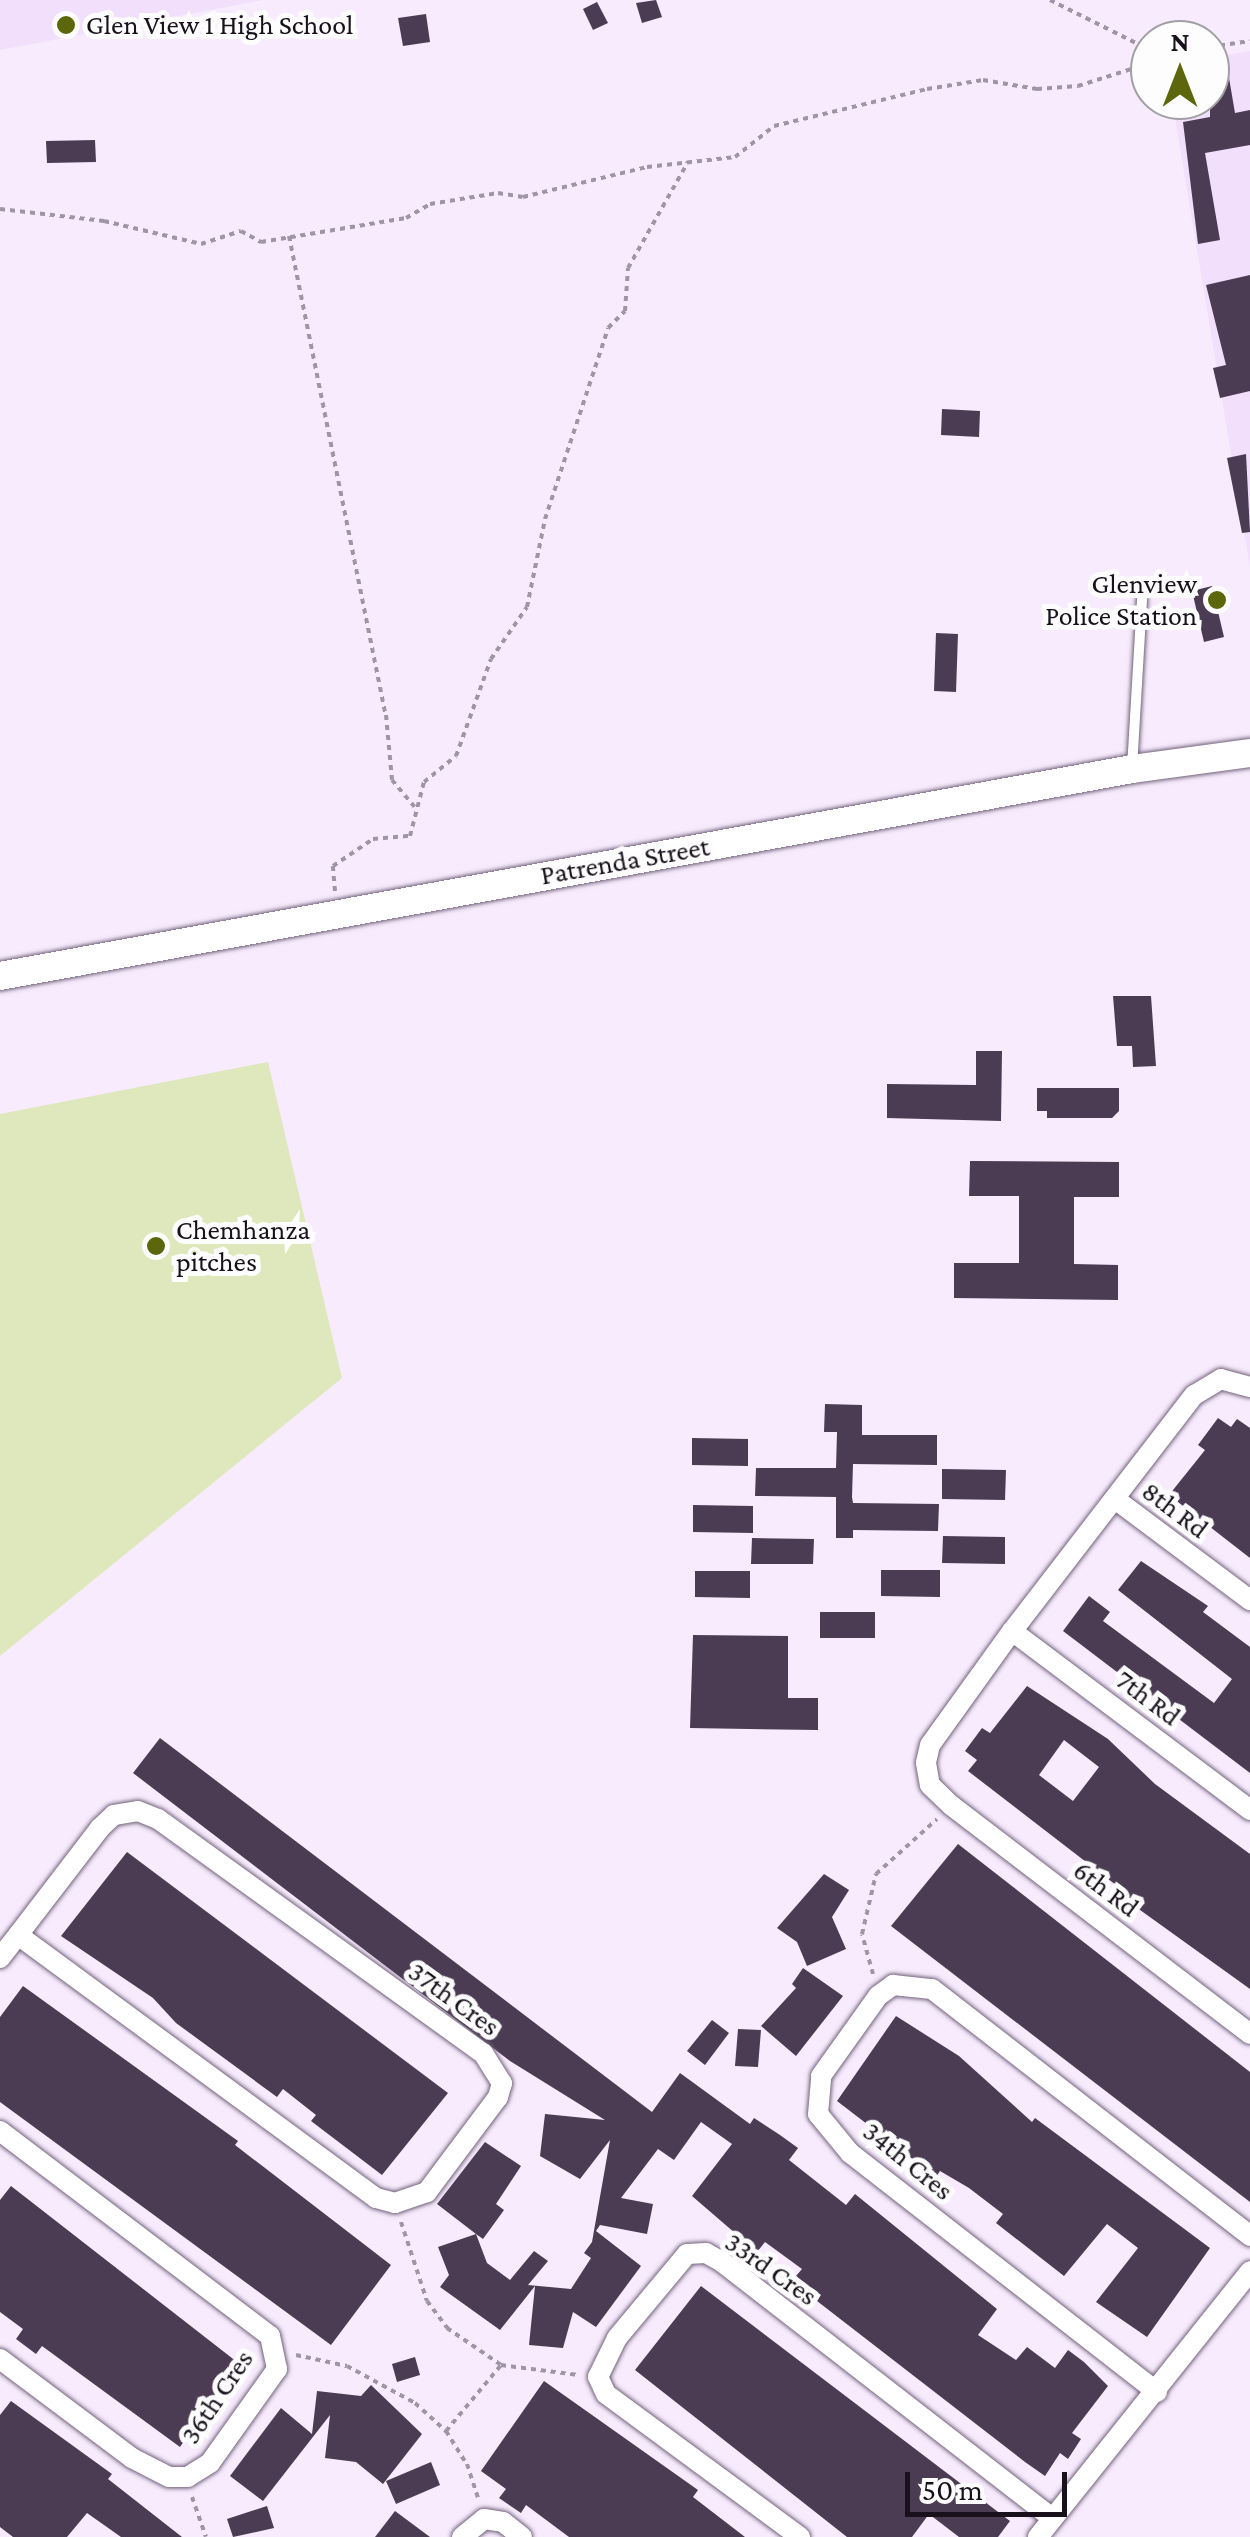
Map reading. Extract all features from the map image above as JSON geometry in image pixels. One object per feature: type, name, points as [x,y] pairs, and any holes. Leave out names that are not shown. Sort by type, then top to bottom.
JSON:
[{"type":"street","name":"Patrenda Street","points":[[0,976],[1132,769],[1250,753]]},
{"type":"street","points":[[1012,1631],[1194,1395],[1207,1384],[1243,1383]]},
{"type":"street","name":"8th Rd","points":[[1115,1499],[1250,1600]]},
{"type":"street","name":"6th Rd","points":[[1012,1631],[930,1745],[930,1785],[952,1806],[1250,2034]]},
{"type":"street","name":"7th Rd","points":[[1012,1631],[1250,1810]]},
{"type":"street","name":"37th Cres","points":[[18,1934],[114,1816],[138,1812],[158,1819],[496,2066],[502,2083],[489,2111],[427,2192],[396,2203]]},
{"type":"street","points":[[0,1958],[18,1934],[361,2189],[396,2203]]},
{"type":"street","points":[[878,1996],[893,1985],[932,1989],[1250,2236]]},
{"type":"street","name":"34th Cres","points":[[878,1996],[821,2076],[818,2114],[831,2133],[1157,2392]]},
{"type":"street","name":"36th Cres","points":[[0,2130],[251,2320],[276,2350],[277,2369],[210,2463],[188,2477],[170,2476],[132,2458],[0,2359]]},
{"type":"street","name":"33rd Cres","points":[[598,2377],[616,2338],[670,2270],[687,2254],[706,2253],[1052,2518]]},
{"type":"street","points":[[1038,2537],[1250,2271]]},
{"type":"street","points":[[598,2377],[606,2394],[800,2537]]},
{"type":"street","points":[[462,2537],[484,2519],[503,2522],[522,2537]]},
{"type":"lane","points":[[1132,769],[1142,599]]},
{"type":"path","points":[[1050,0],[1130,40]]},
{"type":"path","points":[[0,209],[104,220],[201,244],[241,231],[261,242],[406,218],[430,204],[498,194],[522,197],[688,162],[735,157],[774,126],[928,89],[982,80],[1037,89],[1078,86],[1130,70]]},
{"type":"path","points":[[337,914],[333,866],[372,838],[410,836],[424,782],[456,756],[492,659],[527,607],[546,519],[608,328],[625,311],[628,268],[688,162]]},
{"type":"path","points":[[289,236],[386,716],[392,780],[416,808]]},
{"type":"path","points":[[878,1996],[862,1934],[876,1874],[952,1806]]},
{"type":"path","points":[[396,2203],[427,2300],[447,2328],[501,2365],[598,2377]]},
{"type":"path","points":[[276,2350],[385,2382],[446,2431],[468,2464],[484,2519]]},
{"type":"path","points":[[446,2431],[501,2365]]},
{"type":"path","points":[[188,2477],[206,2537]]},
{"type":"shaded area","name":"Glen View 1 High School","points":[[0,0],[262,0],[0,50]]},
{"type":"shaded area","points":[[1250,51],[1250,567],[1175,120],[1230,120],[1230,54]]},
{"type":"green space","name":"Chemhanza pitches","points":[[268,1062],[342,1378],[0,1656],[0,1114]]},
{"type":"building","points":[[656,0],[662,17],[642,23],[636,3]]},
{"type":"building","points":[[597,2],[608,23],[593,30],[583,9]]},
{"type":"building","points":[[426,14],[430,42],[403,46],[398,18]]},
{"type":"building","points":[[1230,84],[1235,113],[1250,110],[1250,145],[1205,153],[1220,240],[1198,244],[1183,122],[1230,120]]},
{"type":"building","points":[[95,140],[96,162],[47,163],[46,141]]},
{"type":"building","points":[[1250,275],[1250,391],[1220,398],[1213,368],[1226,365],[1206,285]]},
{"type":"building","points":[[942,409],[980,411],[979,437],[941,435]]},
{"type":"building","points":[[1246,454],[1250,532],[1242,533],[1227,458]]},
{"type":"building","points":[[1212,586],[1224,637],[1204,642],[1192,591]]},
{"type":"building","points":[[936,633],[958,634],[956,692],[934,691]]},
{"type":"building","points":[[1113,996],[1151,996],[1156,1066],[1133,1067],[1132,1046],[1117,1046]]},
{"type":"building","points":[[976,1051],[1002,1051],[1001,1121],[887,1118],[887,1084],[976,1085]]},
{"type":"building","points":[[1037,1088],[1119,1088],[1119,1111],[1112,1118],[1047,1118],[1047,1111],[1037,1111]]},
{"type":"building","points":[[970,1161],[1119,1162],[1119,1197],[1074,1197],[1074,1264],[1118,1265],[1118,1300],[954,1298],[954,1263],[1019,1263],[1019,1196],[969,1196]]},
{"type":"building","points":[[825,1404],[862,1405],[862,1435],[937,1435],[937,1465],[853,1464],[852,1497],[853,1503],[939,1504],[938,1531],[853,1530],[853,1538],[836,1538],[836,1497],[755,1496],[756,1468],[836,1468],[837,1432],[824,1432]]},
{"type":"building","points":[[1218,1418],[1231,1427],[1237,1419],[1250,1428],[1250,1558],[1169,1495],[1205,1450],[1198,1445]]},
{"type":"building","points":[[692,1438],[748,1439],[748,1466],[692,1465]]},
{"type":"building","points":[[942,1469],[1006,1470],[1005,1500],[942,1499]]},
{"type":"building","points":[[693,1505],[753,1506],[753,1533],[693,1532]]},
{"type":"building","points":[[943,1536],[1005,1537],[1005,1564],[942,1563]]},
{"type":"building","points":[[752,1538],[814,1539],[813,1564],[751,1564]]},
{"type":"building","points":[[1141,1561],[1208,1606],[1203,1612],[1250,1647],[1250,1773],[1063,1631],[1089,1596],[1110,1612],[1103,1621],[1214,1703],[1232,1679],[1118,1590]]},
{"type":"building","points":[[881,1570],[940,1570],[940,1597],[881,1596]]},
{"type":"building","points":[[695,1571],[750,1571],[750,1598],[695,1597]]},
{"type":"building","points":[[820,1612],[875,1612],[875,1638],[820,1638]]},
{"type":"building","points":[[693,1635],[788,1636],[788,1698],[818,1698],[818,1730],[690,1728]]},
{"type":"building","points":[[1027,1686],[1108,1739],[1155,1784],[1250,1854],[1250,1989],[1122,1897],[1125,1892],[968,1771],[977,1760],[965,1751],[982,1728],[990,1733]],"holes":[[[1064,1740],[1099,1767],[1073,1801],[1039,1775]]]},
{"type":"building","points":[[160,1738],[652,2112],[680,2073],[750,2124],[754,2118],[798,2148],[789,2160],[846,2205],[855,2194],[997,2309],[978,2335],[1016,2360],[1027,2347],[1055,2368],[1068,2350],[1084,2362],[1108,2386],[1072,2433],[1081,2439],[1068,2459],[1060,2453],[1045,2476],[817,2301],[821,2295],[796,2276],[802,2269],[765,2242],[757,2252],[692,2196],[732,2144],[701,2122],[674,2160],[658,2149],[621,2198],[653,2204],[647,2234],[600,2225],[596,2231],[641,2266],[596,2327],[573,2312],[563,2348],[529,2345],[535,2286],[500,2330],[440,2287],[449,2275],[438,2247],[476,2234],[487,2263],[510,2280],[534,2251],[548,2261],[528,2285],[571,2289],[591,2258],[584,2253],[592,2242],[610,2140],[580,2179],[540,2156],[545,2114],[605,2120],[510,2061],[133,1773]]},
{"type":"building","points":[[958,1844],[1250,2072],[1250,2202],[891,1926]]},
{"type":"building","points":[[127,1852],[448,2093],[382,2175],[311,2121],[316,2115],[283,2089],[277,2097],[176,2023],[153,1998],[61,1936]]},
{"type":"building","points":[[824,1874],[849,1890],[832,1917],[846,1949],[807,1966],[797,1942],[777,1928]]},
{"type":"building","points":[[803,1968],[843,1996],[796,2056],[761,2026],[796,1988],[792,1984]]},
{"type":"building","points":[[23,1986],[238,2141],[235,2145],[391,2265],[331,2345],[0,2102],[0,2017]]},
{"type":"building","points":[[896,2016],[959,2056],[1032,2122],[1035,2118],[1210,2248],[1147,2337],[1096,2302],[1138,2248],[1107,2224],[1064,2276],[996,2223],[1003,2214],[940,2171],[936,2177],[837,2101]]},
{"type":"building","points":[[712,2020],[729,2033],[705,2065],[687,2051]]},
{"type":"building","points":[[738,2029],[761,2030],[758,2067],[735,2066]]},
{"type":"building","points":[[485,2142],[521,2166],[496,2204],[504,2210],[483,2239],[437,2204]]},
{"type":"building","points":[[11,2186],[237,2362],[180,2447],[42,2346],[36,2354],[16,2339],[23,2329],[0,2312],[0,2200]]},
{"type":"building","points":[[701,2286],[1010,2521],[998,2537],[959,2537],[929,2514],[912,2537],[847,2537],[635,2370]]},
{"type":"building","points":[[415,2357],[420,2375],[397,2382],[392,2364]]},
{"type":"building","points":[[544,2381],[698,2490],[693,2497],[745,2537],[569,2537],[526,2505],[521,2513],[499,2498],[506,2489],[481,2471]]},
{"type":"building","points":[[371,2385],[422,2434],[383,2484],[356,2462],[325,2458],[330,2415],[263,2501],[230,2476],[281,2408],[312,2434],[317,2391],[361,2396]]},
{"type":"building","points":[[11,2401],[112,2474],[108,2479],[182,2537],[121,2537],[87,2513],[67,2537],[13,2537],[0,2527],[0,2415]]},
{"type":"building","points":[[431,2462],[440,2485],[396,2504],[386,2481]]},
{"type":"building","points":[[267,2506],[274,2528],[233,2537],[227,2519]]},
{"type":"building","points":[[395,2511],[430,2537],[375,2537]]},
{"type":"place","name":"Glen View 1 High School","points":[[66,25]]},
{"type":"place","name":"Glenview Police Station","points":[[1217,600]]},
{"type":"place","name":"Chemhanza pitches","points":[[156,1246]]}]
